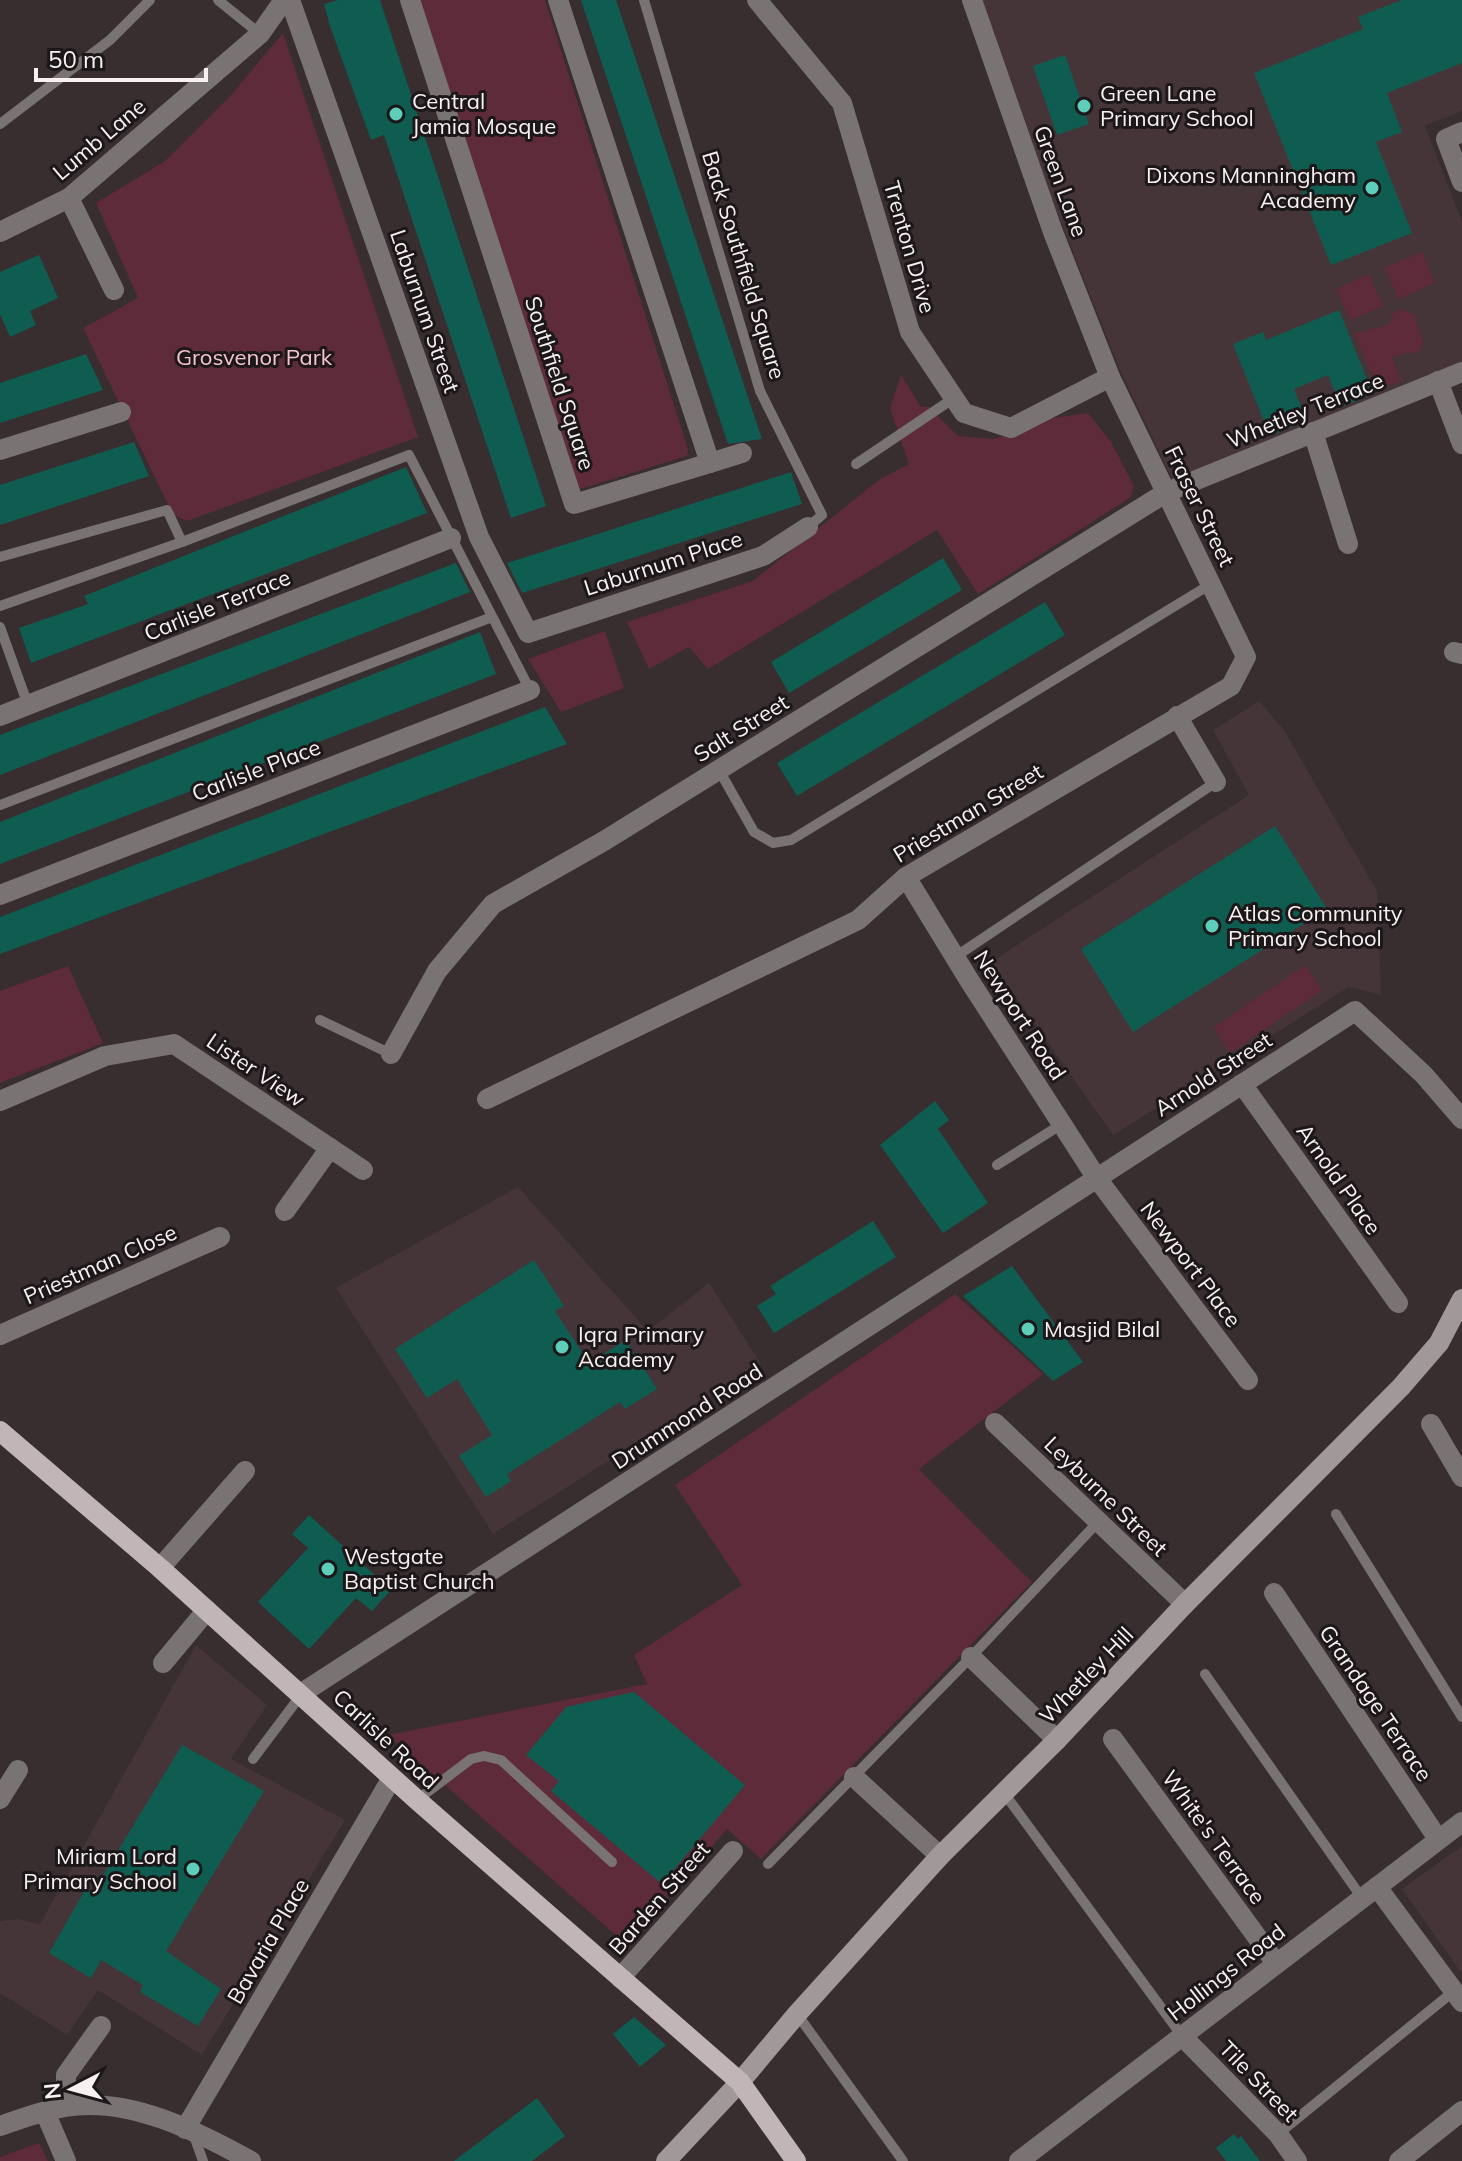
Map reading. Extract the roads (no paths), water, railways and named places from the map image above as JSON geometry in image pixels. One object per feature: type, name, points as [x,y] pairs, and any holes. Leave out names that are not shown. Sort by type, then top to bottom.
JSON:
[{"type":"main road","name":"Whetley Hill","points":[[666,2161],[940,1856],[1401,1387],[1439,1343],[1462,1299]]},
{"type":"main road","name":"Carlisle Road","points":[[4,1440],[160,1568],[302,1693],[392,1778],[740,2082],[796,2161]]},
{"type":"street","name":"Lumb Lane","points":[[0,232],[69,198],[260,34],[287,0]]},
{"type":"street","name":"Laburnum Street","points":[[287,0],[479,537],[528,633]]},
{"type":"street","name":"Southfield Square","points":[[410,0],[574,504],[710,463]]},
{"type":"street","points":[[558,0],[710,463],[742,453]]},
{"type":"street","name":"Trenton Drive","points":[[757,0],[842,103],[910,332],[964,413],[1011,428],[1110,377]]},
{"type":"street","name":"Green Lane","points":[[972,0],[1053,232],[1110,377]]},
{"type":"street","points":[[1454,135],[1462,182]]},
{"type":"street","points":[[69,198],[114,290]]},
{"type":"street","name":"Whetley Terrace","points":[[1167,492],[1462,372]]},
{"type":"street","name":"Fraser Street","points":[[1110,377],[1246,657]]},
{"type":"street","points":[[1438,381],[1462,444]]},
{"type":"street","points":[[0,450],[121,412]]},
{"type":"street","points":[[1313,432],[1348,544]]},
{"type":"street","name":"Salt Street","points":[[391,1054],[437,971],[493,904],[604,841],[1167,492]]},
{"type":"street","name":"Laburnum Place","points":[[528,633],[763,556],[808,527]]},
{"type":"street","name":"Carlisle Terrace","points":[[0,716],[451,538]]},
{"type":"street","name":"Priestman Street","points":[[487,1099],[858,920],[906,877],[1231,686],[1246,657]]},
{"type":"street","name":"Carlisle Place","points":[[0,895],[530,690]]},
{"type":"street","points":[[1177,716],[1216,782]]},
{"type":"street","name":"Newport Road","points":[[906,877],[1096,1177]]},
{"type":"street","name":"Arnold Street","points":[[1096,1177],[1355,1011],[1424,1075],[1462,1119]]},
{"type":"street","name":"Lister View","points":[[0,1101],[105,1056],[174,1044],[363,1170]]},
{"type":"street","name":"Arnold Place","points":[[1242,1084],[1398,1303]]},
{"type":"street","points":[[285,1211],[330,1148]]},
{"type":"street","name":"Newport Place","points":[[1096,1177],[1248,1380]]},
{"type":"street","name":"Drummond Road","points":[[302,1693],[1096,1177]]},
{"type":"street","name":"Priestman Close","points":[[0,1335],[220,1237]]},
{"type":"street","name":"Leyburne Street","points":[[995,1423],[1185,1604]]},
{"type":"street","points":[[1431,1424],[1462,1477]]},
{"type":"street","points":[[160,1568],[245,1471]]},
{"type":"street","name":"Grandage Terrace","points":[[1274,1593],[1438,1839]]},
{"type":"street","points":[[163,1663],[207,1610]]},
{"type":"street","points":[[971,1657],[1057,1740]]},
{"type":"street","name":"White's Terrace","points":[[1113,1739],[1276,1963]]},
{"type":"street","points":[[0,1799],[18,1770]]},
{"type":"street","points":[[854,1777],[940,1856]]},
{"type":"street","name":"Bavaria Place","points":[[189,2131],[392,1778]]},
{"type":"street","name":"Hollings Road","points":[[1019,2161],[1462,1822]]},
{"type":"street","name":"Barden Street","points":[[620,1978],[733,1851]]},
{"type":"street","points":[[1370,1892],[1458,1997]]},
{"type":"street","points":[[66,2106],[66,2075],[101,2026]]},
{"type":"street","name":"Tile Street","points":[[1182,2036],[1278,2134],[1297,2161]]},
{"type":"street","points":[[2,2121],[66,2106],[106,2105],[142,2113],[189,2131],[251,2161]]},
{"type":"street","points":[[1399,2161],[1462,2111]]},
{"type":"street","points":[[45,2112],[66,2161]]},
{"type":"lane","points":[[0,124],[110,40],[150,0]]},
{"type":"lane","points":[[218,0],[260,34]]},
{"type":"lane","name":"Back Southfield Square","points":[[644,0],[760,391],[822,515],[808,527]]},
{"type":"lane","points":[[856,464],[954,398]]},
{"type":"lane","points":[[0,606],[182,542],[409,455],[530,690]]},
{"type":"lane","points":[[0,557],[167,510],[182,542]]},
{"type":"lane","points":[[719,770],[754,832],[773,843],[791,840],[1211,584]]},
{"type":"lane","points":[[0,805],[492,617]]},
{"type":"lane","points":[[0,627],[28,705]]},
{"type":"lane","points":[[955,957],[1216,782]]},
{"type":"lane","points":[[320,1020],[391,1054]]},
{"type":"lane","points":[[997,1165],[1062,1124]]},
{"type":"lane","points":[[1336,1514],[1462,1717]]},
{"type":"lane","points":[[768,1864],[1097,1523]]},
{"type":"lane","points":[[1205,1674],[1370,1892]]},
{"type":"lane","points":[[253,1759],[302,1693]]},
{"type":"lane","points":[[417,1800],[471,1759],[484,1756],[501,1760],[612,1862]]},
{"type":"lane","points":[[1004,1793],[1182,2036]]},
{"type":"lane","points":[[1278,2134],[1458,1997]]},
{"type":"lane","points":[[797,2014],[903,2161]]},
{"type":"lane","points":[[189,2131],[203,2161]]},
{"type":"place","name":"Green Lane Primary School","points":[[1084,106]]},
{"type":"place","name":"Central Jamia Mosque","points":[[396,114]]},
{"type":"place","name":"Dixons Manningham Academy","points":[[1372,188]]},
{"type":"place","name":"Atlas Community Primary School","points":[[1212,926]]},
{"type":"place","name":"Masjid Bilal","points":[[1028,1329]]},
{"type":"place","name":"Iqra Primary Academy","points":[[562,1347]]},
{"type":"place","name":"Westgate Baptist Church","points":[[328,1569]]},
{"type":"place","name":"Miriam Lord Primary School","points":[[193,1869]]},
{"type":"park label","name":"Grosvenor Park","points":[[254,357]]}]
